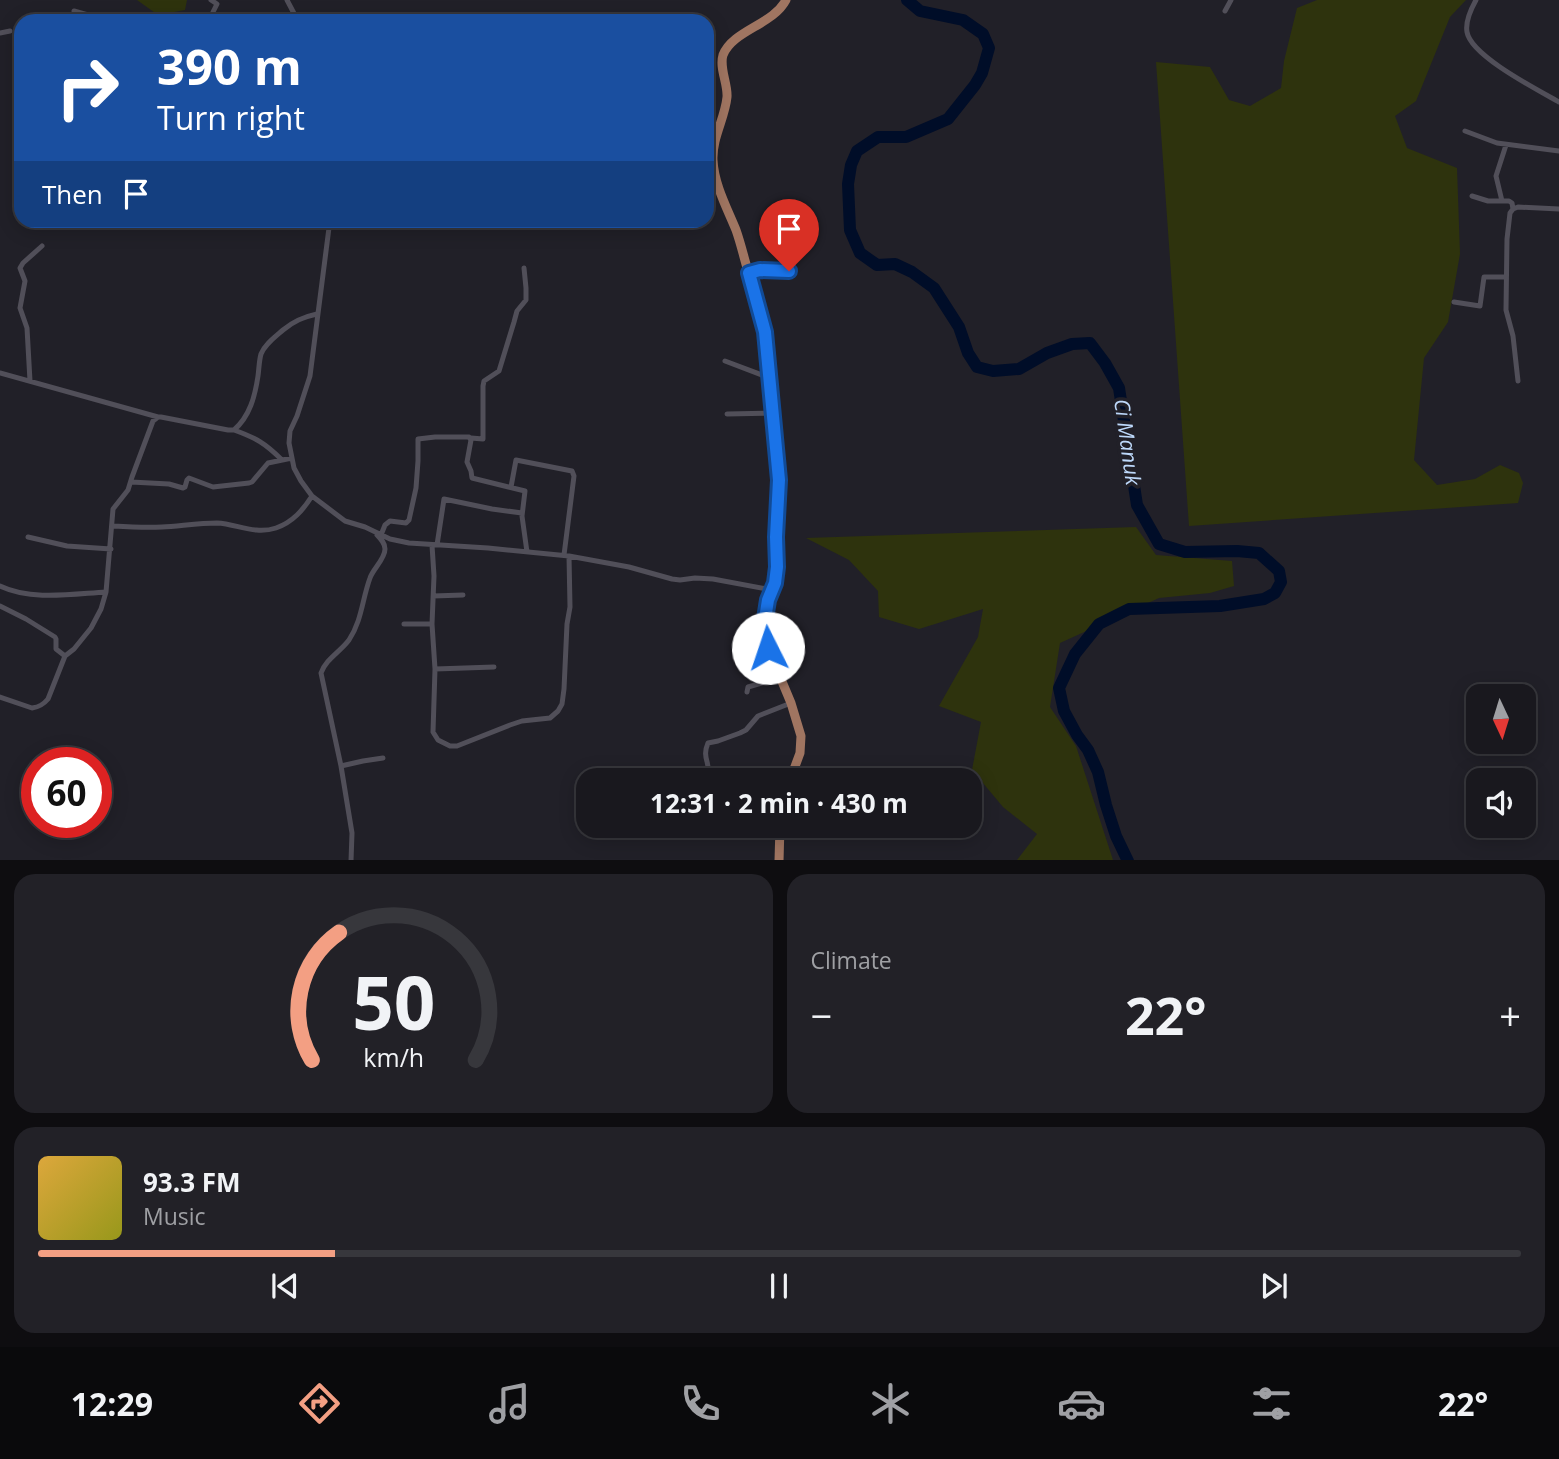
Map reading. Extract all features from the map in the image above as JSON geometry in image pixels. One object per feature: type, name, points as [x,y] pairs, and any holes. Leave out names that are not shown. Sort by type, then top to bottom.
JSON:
[{"type":"main road","points":[[714,151],[726,104],[722,59],[724,53],[732,43],[776,13],[786,0]]},
{"type":"main road","points":[[714,168],[764,324],[779,480],[777,567],[775,583],[766,609],[765,629],[768,648],[800,730],[800,753],[794,768]]},
{"type":"main road","points":[[779,860],[780,838]]},
{"type":"street","points":[[211,0],[217,5],[212,14]]},
{"type":"street","points":[[1225,11],[1231,0]]},
{"type":"street","points":[[1476,0],[1466,24],[1467,35],[1474,45],[1489,60],[1514,77],[1559,102]]},
{"type":"street","points":[[74,11],[84,14]]},
{"type":"street","points":[[0,33],[10,31]]},
{"type":"street","points":[[1465,131],[1506,145],[1559,151]]},
{"type":"street","points":[[1503,201],[1496,178],[1506,145]]},
{"type":"street","points":[[1472,196],[1488,201],[1510,202],[1513,209]]},
{"type":"street","points":[[1518,381],[1513,336],[1507,315],[1509,217],[1513,209],[1518,207],[1559,209]]},
{"type":"street","points":[[329,228],[310,376],[290,431],[289,443],[301,481],[312,496],[338,517],[390,539],[409,543],[567,556],[628,567],[672,579],[713,579],[772,590]]},
{"type":"street","points":[[30,381],[27,328],[20,308],[25,282],[20,268],[42,246]]},
{"type":"street","points":[[381,535],[390,521],[407,523],[410,520],[416,488],[418,439],[483,439],[484,381],[499,371],[517,311],[526,300],[524,268]]},
{"type":"street","points":[[749,273],[760,270],[789,271]]},
{"type":"street","points":[[1454,302],[1480,306],[1484,277],[1506,277]]},
{"type":"street","points":[[234,430],[251,407],[260,356],[265,347],[294,321],[317,314]]},
{"type":"street","points":[[724,361],[770,378]]},
{"type":"street","points":[[0,373],[158,417],[234,430],[257,438],[282,460]]},
{"type":"street","points":[[727,414],[773,413]]},
{"type":"street","points":[[0,696],[32,708],[45,704],[65,656],[91,628],[106,592],[113,509],[127,492],[151,425],[158,417]]},
{"type":"street","points":[[471,438],[467,462],[472,478],[525,491],[522,513],[527,552]]},
{"type":"street","points":[[131,482],[169,484],[183,488],[188,478],[213,487],[249,483],[267,464],[292,458]]},
{"type":"street","points":[[511,487],[516,460],[573,472],[567,556],[570,607],[562,704],[555,716],[544,720],[523,721],[463,744],[443,744],[433,732],[435,669],[432,624],[435,545],[444,499],[522,513]]},
{"type":"street","points":[[113,526],[159,527],[220,523],[263,530],[286,524],[303,510],[312,496]]},
{"type":"street","points":[[351,860],[352,833],[321,673],[323,667],[342,649],[355,630],[363,610],[369,580],[384,555],[382,540],[365,527]]},
{"type":"street","points":[[27,537],[67,546],[111,549]]},
{"type":"street","points":[[0,586],[12,591],[41,595],[106,592]]},
{"type":"street","points":[[433,596],[463,595]]},
{"type":"street","points":[[0,606],[55,637],[56,649],[65,656]]},
{"type":"street","points":[[404,624],[432,624]]},
{"type":"street","points":[[435,669],[494,667]]},
{"type":"street","points":[[747,692],[748,687],[779,678]]},
{"type":"street","points":[[709,768],[705,755],[708,743],[740,733],[758,716],[791,703]]},
{"type":"street","points":[[341,766],[383,758]]},
{"type":"green space","points":[[137,0],[187,0],[185,10],[157,14]]},
{"type":"green space","points":[[1317,0],[1466,0],[1450,17],[1416,101],[1395,116],[1407,148],[1457,168],[1460,254],[1448,322],[1424,358],[1414,460],[1437,485],[1475,479],[1500,465],[1519,473],[1523,483],[1518,503],[1189,526],[1156,62],[1210,67],[1229,100],[1250,106],[1281,88],[1284,61],[1297,8]]},
{"type":"green space","points":[[1136,527],[1156,555],[1232,561],[1234,586],[1210,593],[1159,598],[1060,643],[1050,707],[1076,746],[1113,860],[1017,860],[1037,834],[1003,807],[982,782],[982,768],[972,768],[981,722],[939,706],[978,637],[983,609],[919,629],[879,617],[878,591],[849,560],[806,538]]},
{"type":"waterway","name":"Ci Manuk","points":[[907,0],[920,11],[963,20],[983,34],[989,48],[982,73],[948,119],[906,137],[878,137],[857,151],[851,165],[848,184],[850,230],[860,253],[877,265],[895,264],[912,272],[934,288],[959,327],[968,353],[977,367],[993,371],[1019,369],[1047,353],[1072,344],[1090,343],[1119,388],[1137,505],[1159,544],[1185,552],[1259,553],[1279,571],[1281,582],[1275,593],[1264,599],[1220,606],[1129,609],[1099,624],[1075,654],[1059,688],[1064,711],[1098,772],[1116,836],[1128,860]]},
{"type":"route","points":[[768,648],[765,619],[777,567],[779,480],[765,332],[749,273],[760,270],[789,271]]}]
